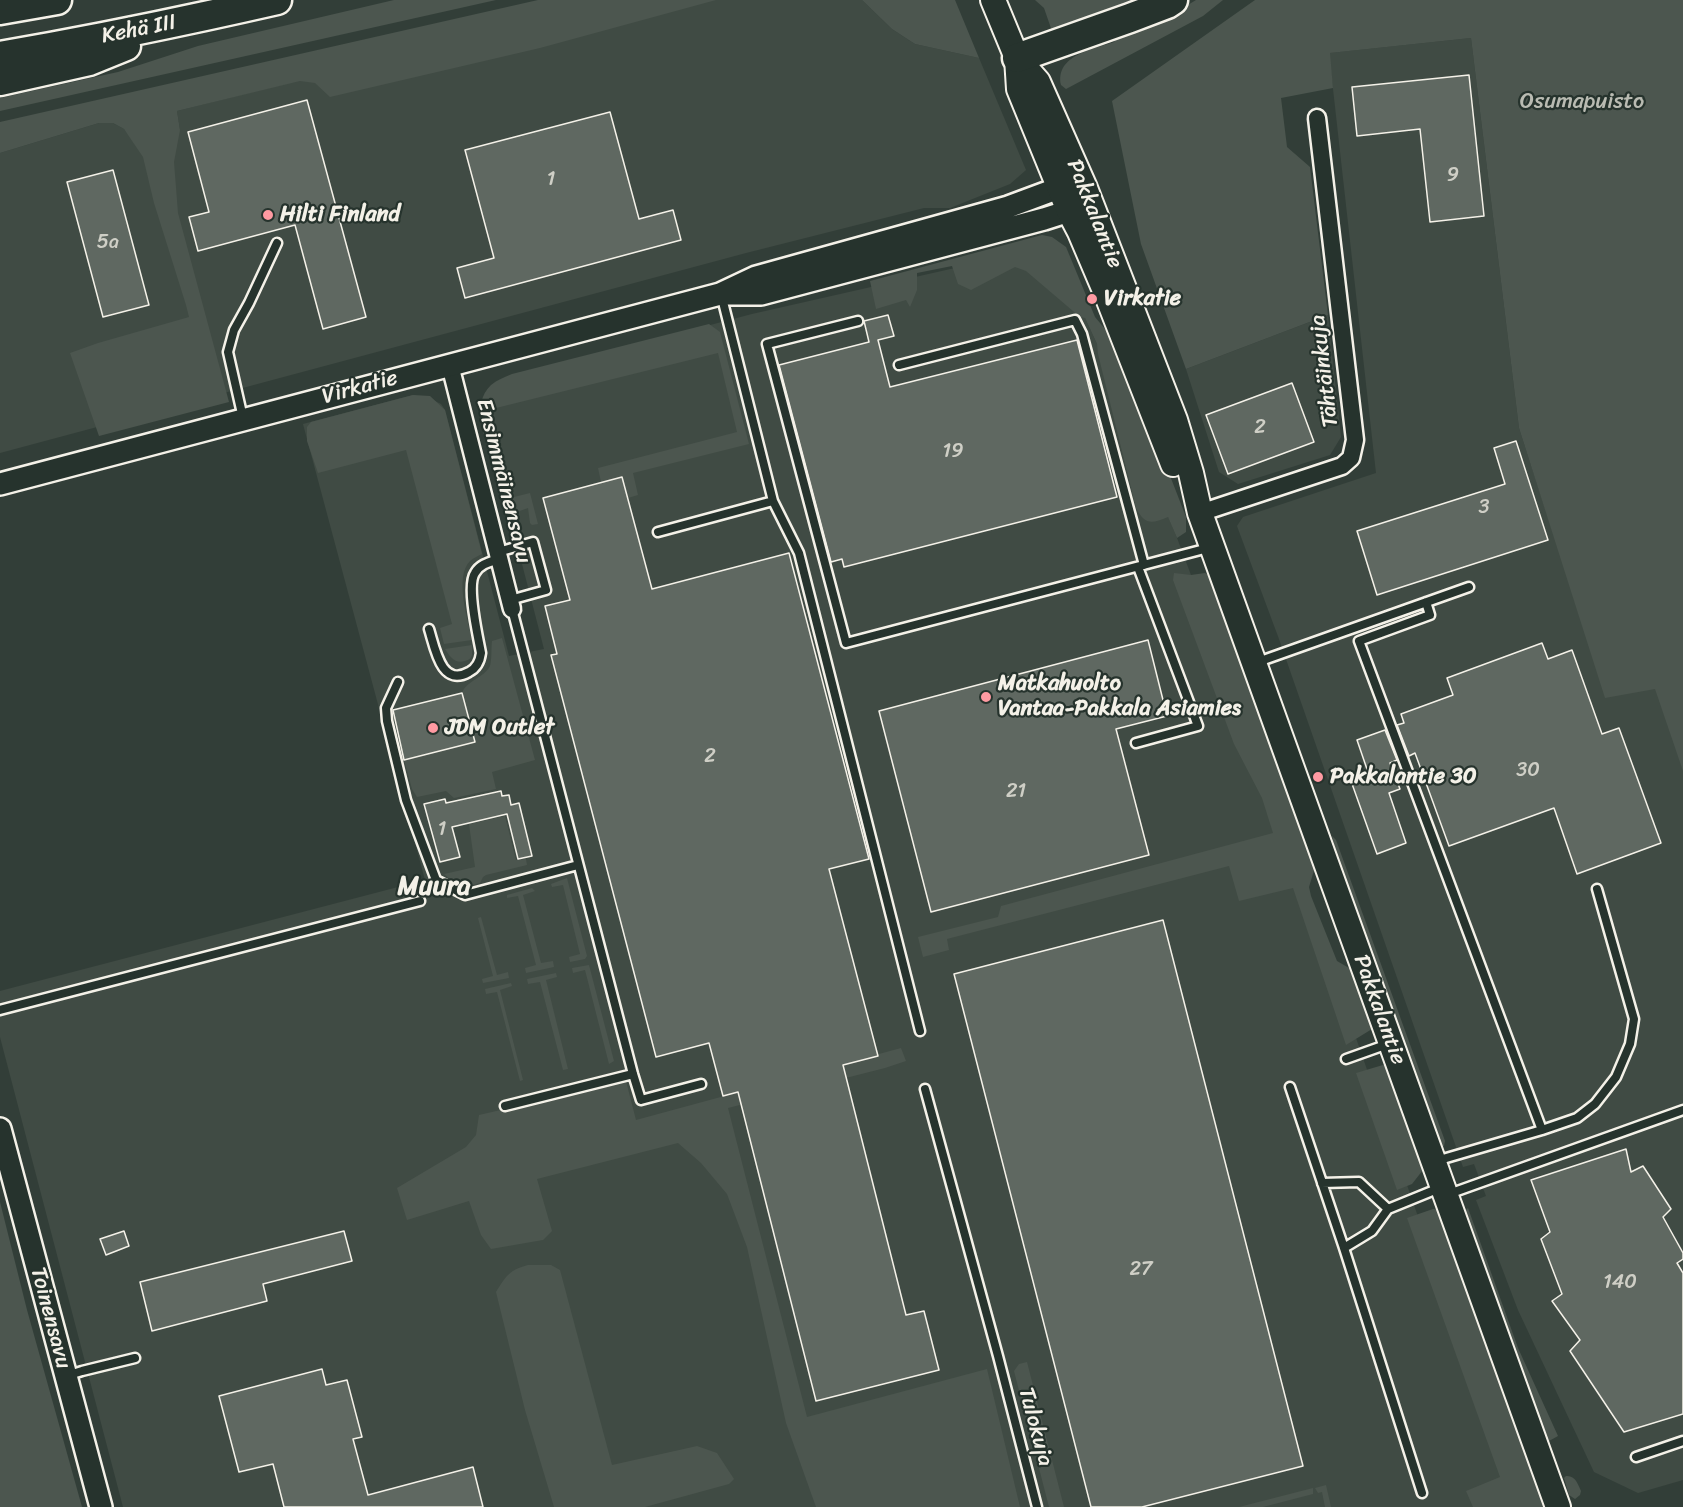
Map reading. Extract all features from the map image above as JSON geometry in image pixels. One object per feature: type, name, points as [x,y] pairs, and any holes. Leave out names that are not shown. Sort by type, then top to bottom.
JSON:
[{"type":"highway","points":[[0,10],[57,0]]},
{"type":"highway","name":"Kehä III","points":[[0,56],[186,21],[277,0]]},
{"type":"highway","points":[[1017,58],[1130,18],[1173,0]]},
{"type":"highway","points":[[0,81],[89,61],[186,21]]},
{"type":"main road","name":"Pakkalantie","points":[[993,0],[1017,58],[1038,82],[1085,188],[1175,420],[1200,513],[1558,1507]]},
{"type":"main road","name":"Pakkalantie","points":[[1017,58],[1019,89],[1059,188],[1106,293],[1179,479],[1200,513]]},
{"type":"street","name":"Tähtäinkuja","points":[[1200,513],[1342,466],[1351,458],[1355,440],[1317,118]]},
{"type":"street","name":"Virkatie","points":[[0,484],[720,294],[756,278],[1008,207],[1059,188],[1085,188]]},
{"type":"street","points":[[1069,211],[1085,188]]},
{"type":"street","name":"Virkatie","points":[[720,294],[761,294],[1069,211]]},
{"type":"street","name":"Ensimmäinensavu","points":[[450,365],[511,605]]},
{"type":"street","name":"Toinensavu","points":[[0,1129],[101,1507]]},
{"type":"lane","points":[[243,419],[228,352],[234,330],[278,243]]},
{"type":"lane","points":[[720,294],[773,501],[799,553],[920,1031]]},
{"type":"lane","points":[[899,365],[1076,320],[1082,334],[1141,566],[1198,726],[1136,743]]},
{"type":"lane","points":[[858,321],[767,344],[846,643],[1212,547]]},
{"type":"lane","points":[[658,532],[773,501]]},
{"type":"lane","points":[[429,629],[442,667],[446,672],[450,675],[470,672],[480,662],[481,653],[471,586],[474,573],[498,555],[533,542],[546,590],[511,605],[641,1100],[701,1084]]},
{"type":"lane","points":[[1254,664],[1469,587]]},
{"type":"lane","points":[[1426,602],[1430,615],[1359,641],[1542,1130]]},
{"type":"lane","points":[[398,682],[386,708],[387,721],[406,800],[436,880],[465,896],[578,866]]},
{"type":"lane","points":[[1434,1162],[1577,1118],[1594,1104],[1616,1077],[1630,1044],[1634,1019],[1597,889]]},
{"type":"lane","points":[[0,1010],[420,901]]},
{"type":"lane","points":[[1346,1059],[1391,1042]]},
{"type":"lane","points":[[505,1106],[633,1074]]},
{"type":"lane","points":[[1290,1087],[1422,1493]]},
{"type":"lane","name":"Tulokuja","points":[[925,1089],[1037,1507]]},
{"type":"lane","points":[[1344,1248],[1372,1231],[1388,1209],[1683,1110]]},
{"type":"lane","points":[[1322,1183],[1359,1182],[1388,1209]]},
{"type":"lane","points":[[66,1376],[135,1359]]},
{"type":"lane","points":[[1636,1457],[1683,1441]]},
{"type":"shaded area","points":[[620,0],[862,0],[892,29],[915,44],[979,58],[1026,170],[1010,184],[950,208],[924,208],[746,253],[0,453],[0,153],[99,123],[113,123],[124,129],[133,140],[180,130],[177,111]]},
{"type":"shaded area","points":[[1471,38],[1519,428],[1555,539],[1683,631],[1683,1480],[1638,1493],[1594,1472],[1518,1310],[1476,1200],[1486,1196],[1474,1164],[1463,1167],[1279,639],[1237,526],[1243,517],[1376,473],[1329,53]]},
{"type":"shaded area","points":[[1052,246],[1097,344],[1191,575],[1289,845],[1517,1502],[1513,1507],[123,1507],[0,1037],[0,991],[425,880],[303,424],[413,395],[441,404],[445,410],[509,656],[544,649],[482,409],[502,380],[752,314]]},
{"type":"shaded area","points":[[1328,315],[1341,437],[1330,455],[1238,484],[1219,472],[1186,369]]},
{"type":"green space","points":[[394,0],[496,0],[0,111],[0,98],[118,72],[198,46]]},
{"type":"green space","points":[[538,0],[716,0],[540,48],[330,97],[315,83],[300,81],[177,111],[180,130],[174,162],[178,213],[229,402],[99,436],[70,353],[189,317],[154,203],[143,157],[124,129],[113,123],[99,123],[0,153],[0,122]]},
{"type":"green space","points":[[862,0],[955,0],[979,58],[915,44],[892,29]]},
{"type":"green space","points":[[1035,0],[1161,0],[1053,34],[1044,8]]},
{"type":"green space","points":[[1196,0],[1223,0],[1203,16],[1066,89],[1061,85],[1061,75],[1070,60],[1087,51],[1114,42],[1116,38],[1178,11]]},
{"type":"green space","name":"Osumapuisto","points":[[1255,0],[1683,0],[1683,771],[1655,689],[1605,698],[1519,428],[1471,38],[1330,53],[1333,88],[1281,98],[1287,147],[1310,167],[1328,315],[1186,369],[1141,244],[1112,101]]},
{"type":"green space","points":[[1042,235],[1052,237],[1066,247],[1095,317],[1120,347],[1186,517],[1186,532],[1177,538],[1168,517],[1149,522],[1142,518],[1136,508],[1097,344],[1085,318],[1080,317],[1026,271],[1015,267],[971,290],[958,284],[952,266],[917,273],[917,290],[910,307],[906,300],[876,309],[870,281]]},
{"type":"green space","points":[[709,324],[720,332],[749,444],[633,473],[638,495],[628,498],[622,477],[601,482],[598,468],[737,432],[718,353],[488,410],[500,458],[495,463],[491,461],[480,412],[481,402],[491,385],[512,374]]},
{"type":"green space","points":[[413,395],[430,396],[445,410],[482,554],[470,561],[463,577],[463,599],[472,640],[444,644],[440,628],[452,624],[406,450],[318,473],[307,441],[307,427],[311,422]]},
{"type":"green space","points":[[530,493],[538,524],[530,523],[528,508],[506,516],[502,500]]},
{"type":"green space","points":[[1174,573],[1191,575],[1205,573],[1213,577],[1315,867],[1309,887],[1311,896],[1337,961],[1349,968],[1358,982],[1374,1022],[1372,1029],[1346,1045],[1293,888],[1239,901],[1229,866],[947,939],[949,950],[923,957],[918,937],[998,917],[1001,906],[1273,833],[1262,798],[1234,744],[1173,580]]},
{"type":"green space","points":[[502,638],[535,760],[492,772],[496,789],[454,798],[446,791],[417,797],[412,789],[404,760],[475,742],[462,693],[490,666],[492,641]]},
{"type":"green space","points":[[472,645],[471,657],[461,662],[453,659],[445,649]]},
{"type":"green space","points":[[505,816],[516,860],[526,859],[527,865],[486,875],[480,883],[468,886],[457,884],[444,874],[475,867],[469,824]]},
{"type":"green space","points":[[1332,836],[1336,840],[1445,1141],[1441,1148],[1342,878]]},
{"type":"green space","points":[[567,878],[587,956],[585,959],[570,962],[569,957],[580,954],[563,885],[552,887],[551,884]]},
{"type":"green space","points":[[532,888],[535,891],[523,895],[541,963],[553,961],[554,967],[526,973],[525,968],[536,965],[518,896],[507,898],[507,895]]},
{"type":"green space","points":[[481,917],[497,975],[508,972],[509,978],[483,983],[482,979],[493,976],[478,918]]},
{"type":"green space","points":[[589,965],[614,1061],[609,1064],[585,970],[573,973],[572,968]]},
{"type":"green space","points":[[556,973],[557,977],[546,980],[568,1069],[563,1070],[540,982],[528,984],[527,979]]},
{"type":"green space","points":[[511,983],[512,986],[500,990],[523,1080],[520,1081],[497,992],[486,994],[485,989]]},
{"type":"green space","points":[[901,1048],[906,1061],[728,1108],[807,1417],[987,1369],[1020,1507],[816,1507],[786,1423],[747,1247],[727,1194],[701,1163],[678,1143],[537,1179],[552,1231],[543,1240],[491,1249],[481,1235],[469,1201],[407,1220],[397,1188],[466,1147],[476,1135],[479,1115],[626,1081],[636,1120]]},
{"type":"green space","points":[[1389,1065],[1426,1166],[1412,1184],[1397,1190],[1356,1073]]},
{"type":"green space","points":[[0,1202],[27,1310],[82,1507],[0,1507]]},
{"type":"green space","points":[[1468,1208],[1518,1348],[1558,1436],[1549,1441],[1537,1419],[1464,1212]]},
{"type":"green space","points":[[1433,1209],[1441,1210],[1548,1507],[1473,1507],[1466,1491],[1500,1477],[1407,1218]]},
{"type":"green space","points":[[528,1265],[551,1265],[560,1270],[612,1465],[697,1446],[717,1453],[734,1479],[729,1484],[645,1507],[554,1507],[525,1410],[496,1292],[509,1274]]},
{"type":"green space","points":[[1027,1362],[1064,1507],[1049,1507],[1014,1371],[1019,1364]]},
{"type":"green space","points":[[1566,1476],[1574,1478],[1581,1491],[1575,1499],[1569,1495],[1564,1478]]},
{"type":"green space","points":[[1326,1485],[1331,1507],[1325,1507],[1322,1492],[1318,1493],[1315,1488]]},
{"type":"green space","points":[[1313,1488],[1313,1494],[1263,1507],[1239,1507]]},
{"type":"building","points":[[1469,75],[1484,216],[1430,222],[1420,129],[1357,136],[1352,87]]},
{"type":"building","name":"Hilti Finland","points":[[307,100],[366,317],[323,329],[295,225],[198,251],[189,217],[209,212],[188,132]]},
{"type":"building","points":[[610,112],[639,219],[673,210],[681,240],[465,298],[457,268],[494,258],[465,150]]},
{"type":"building","points":[[113,170],[149,305],[103,317],[67,182]]},
{"type":"building","points":[[888,315],[894,336],[878,340],[890,387],[1077,340],[1117,497],[844,567],[842,559],[831,562],[779,365],[869,342],[864,321]]},
{"type":"building","points":[[1292,383],[1314,442],[1228,474],[1206,415]]},
{"type":"building","points":[[1516,441],[1548,540],[1377,595],[1357,531],[1505,484],[1494,448]]},
{"type":"building","points":[[622,477],[652,589],[789,553],[869,859],[829,869],[878,1056],[843,1065],[906,1315],[924,1311],[939,1370],[816,1401],[738,1092],[723,1096],[709,1043],[656,1057],[551,655],[557,654],[545,606],[570,600],[543,498]]},
{"type":"building","points":[[1148,640],[1167,716],[1116,729],[1149,855],[931,912],[879,711]]},
{"type":"building","points":[[1542,643],[1548,659],[1572,650],[1602,734],[1619,728],[1661,843],[1577,874],[1554,808],[1449,846],[1415,753],[1409,756],[1397,725],[1404,723],[1401,714],[1453,695],[1447,678]]},
{"type":"building","points":[[462,693],[475,742],[404,760],[393,710]]},
{"type":"building","points":[[1385,730],[1397,760],[1390,763],[1400,789],[1389,793],[1406,843],[1377,854],[1351,781],[1369,775],[1357,740]]},
{"type":"building","points":[[501,791],[502,796],[509,795],[511,805],[519,803],[532,856],[518,859],[507,814],[452,827],[460,857],[440,862],[424,804],[445,799],[446,803]]},
{"type":"building","points":[[1163,920],[1303,1466],[1142,1507],[1091,1507],[954,974]]},
{"type":"building","points":[[1626,1149],[1631,1172],[1643,1166],[1671,1209],[1663,1217],[1683,1253],[1683,1259],[1677,1263],[1683,1273],[1683,1414],[1624,1432],[1570,1351],[1580,1340],[1552,1301],[1562,1294],[1541,1239],[1550,1232],[1531,1180]]},
{"type":"building","points":[[124,1231],[129,1246],[106,1255],[100,1239]]},
{"type":"building","points":[[344,1231],[352,1261],[263,1284],[267,1301],[152,1331],[140,1282]]},
{"type":"building","points":[[322,1369],[326,1385],[347,1380],[362,1437],[353,1439],[368,1495],[473,1467],[483,1507],[284,1507],[273,1464],[239,1472],[219,1396]]},
{"type":"place","name":"Hilti Finland","points":[[268,215]]},
{"type":"place","name":"Virkatie","points":[[1092,299]]},
{"type":"place","name":"Matkahuolto Vantaa-Pakkala Asiamies","points":[[986,697]]},
{"type":"place","name":"JDM Outlet","points":[[433,728]]},
{"type":"place","name":"Pakkalantie 30","points":[[1318,777]]},
{"type":"district","name":"Muura","points":[[434,887]]}]
